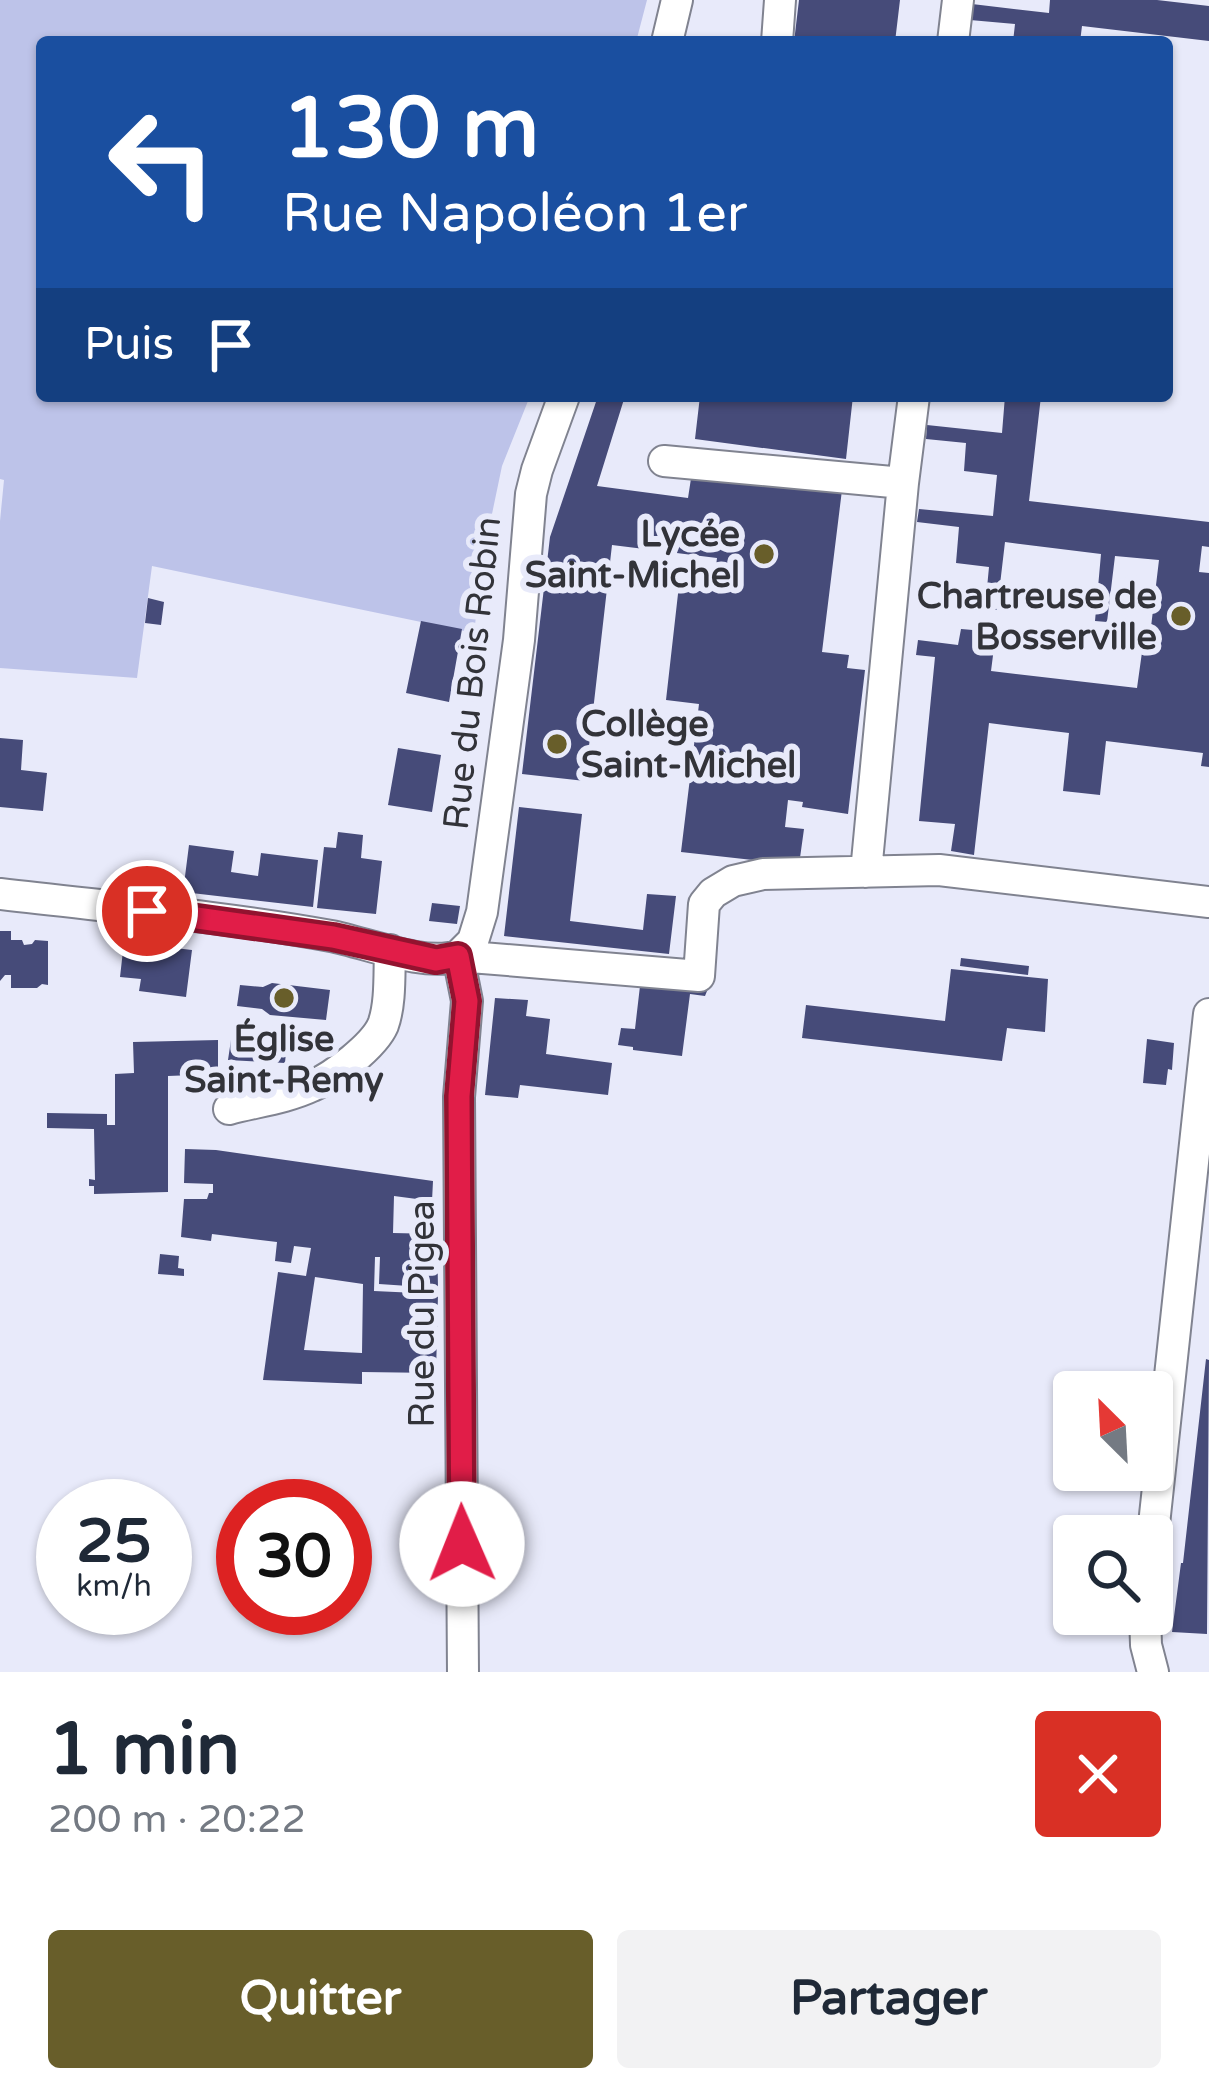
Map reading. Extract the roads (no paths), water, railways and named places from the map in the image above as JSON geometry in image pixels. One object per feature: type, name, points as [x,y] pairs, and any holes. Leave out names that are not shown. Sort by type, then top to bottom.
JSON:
[{"type":"street","points":[[668,36],[676,0]]},
{"type":"street","points":[[777,36],[780,0]]},
{"type":"street","points":[[954,36],[958,0]]},
{"type":"street","name":"Rue du Bois Robin","points":[[458,956],[473,941],[482,912],[519,640],[531,494],[562,402]]},
{"type":"street","points":[[866,872],[913,402]]},
{"type":"street","points":[[664,461],[903,483]]},
{"type":"street","points":[[0,894],[220,919],[436,960],[458,956],[699,976],[704,904],[733,880],[763,874],[939,870],[1209,902]]},
{"type":"street","points":[[229,1109],[311,1087],[374,1038],[386,1016],[390,950]]},
{"type":"street","name":"Rue du Pigea","points":[[458,956],[467,1001],[459,1096],[463,1672]]},
{"type":"street","points":[[1155,1515],[1209,1014]]},
{"type":"street","points":[[1150,1664],[1181,1672]]},
{"type":"place","name":"Lycée Saint-Michel","points":[[764,554]]},
{"type":"place","name":"Chartreuse de Bosserville","points":[[1181,616]]},
{"type":"place","name":"Collège Saint-Michel","points":[[557,744]]},
{"type":"place","name":"Église Saint-Remy","points":[[284,998]]}]
